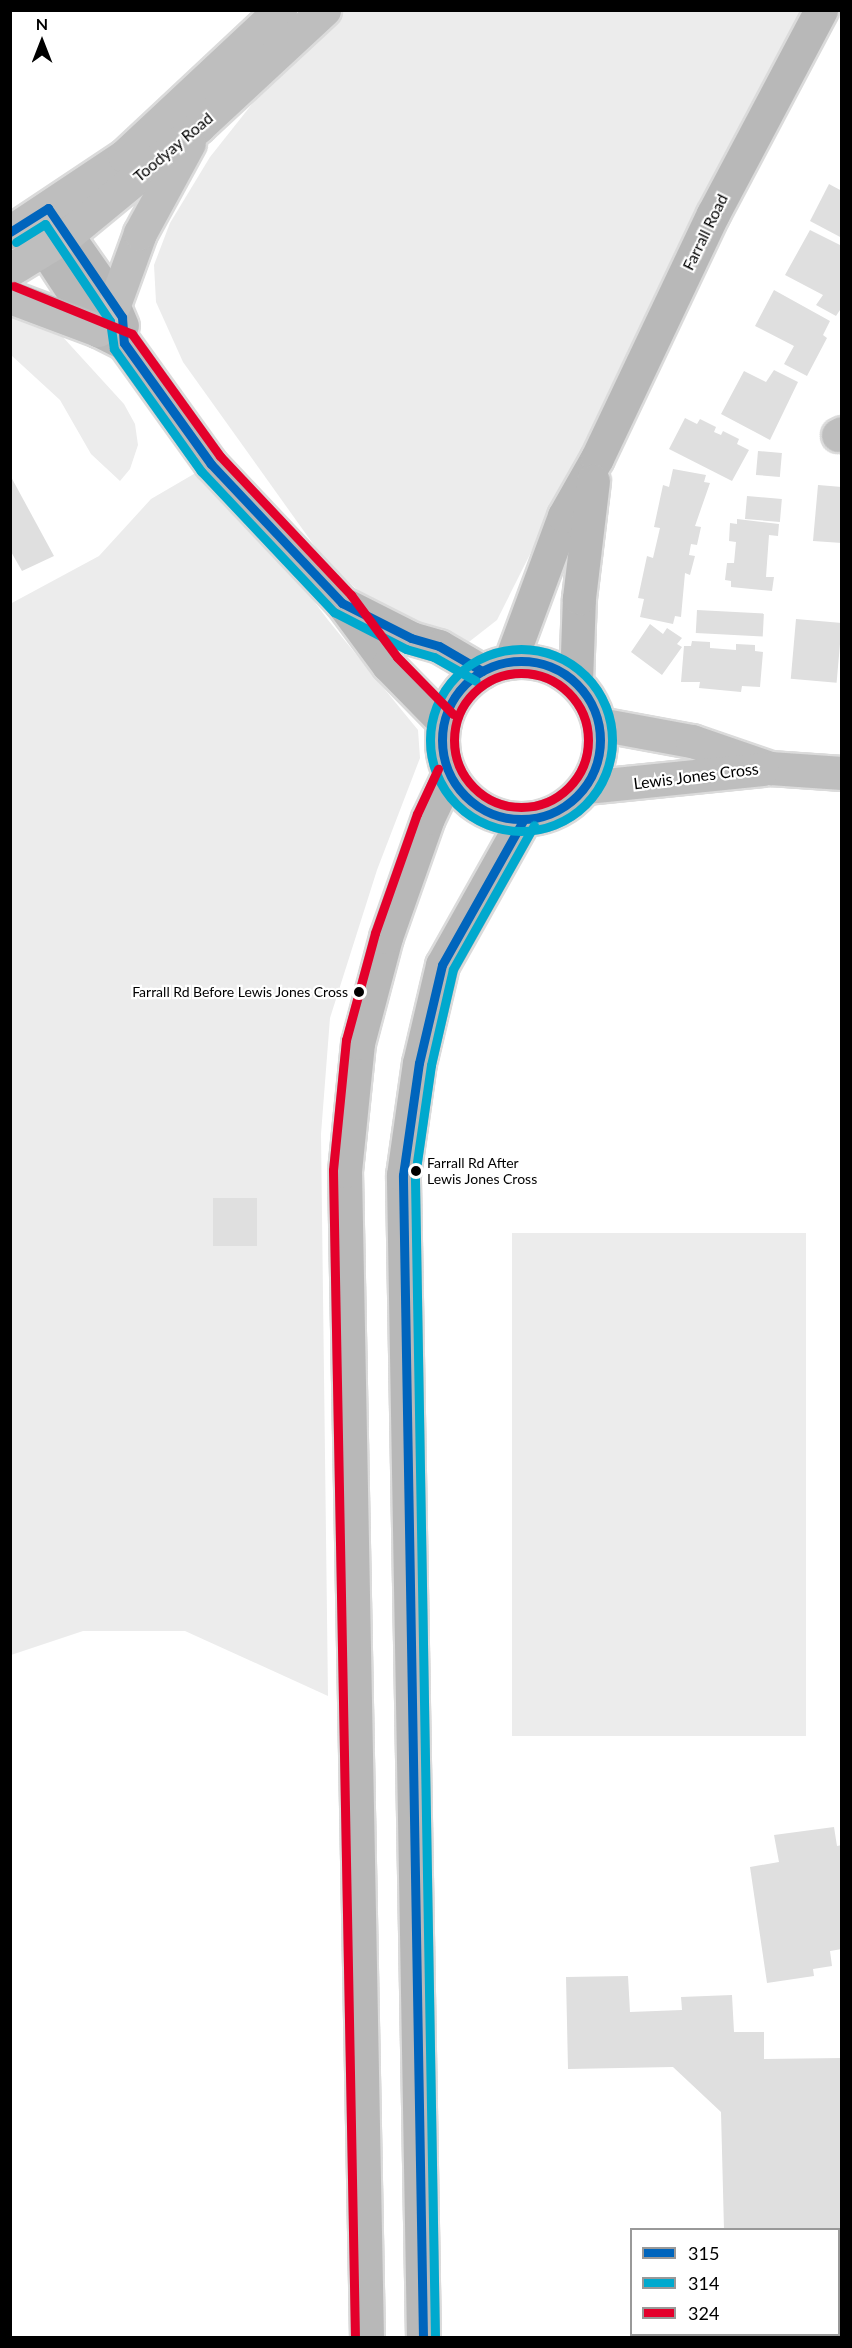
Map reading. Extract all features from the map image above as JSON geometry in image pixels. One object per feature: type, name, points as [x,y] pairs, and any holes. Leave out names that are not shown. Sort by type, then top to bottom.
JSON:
[{"type":"main road","name":"Toodyay Road","points":[[29,221],[124,156],[280,10]]},
{"type":"main road","name":"Toodyay Road","points":[[10,270],[56,242],[199,126],[324,10]]},
{"type":"main road","name":"Farrall Road","points":[[496,666],[564,516],[597,458],[713,214],[821,10]]},
{"type":"main road","points":[[112,326],[140,233],[199,126]]},
{"type":"main road","points":[[29,221],[56,242],[112,326],[211,464],[342,603],[388,665],[444,722]]},
{"type":"main road","points":[[10,297],[112,326]]},
{"type":"main road","name":"Farrall Road","points":[[576,682],[584,533],[597,458]]},
{"type":"main road","points":[[342,603],[411,638],[496,666]]},
{"type":"main road","name":"Farrall Road","points":[[534,662],[557,669],[576,682],[591,701],[599,724],[599,757],[586,787],[561,808],[524,819],[493,814],[467,799],[449,774],[443,757],[444,722],[464,685],[496,666],[534,662]]},
{"type":"main road","name":"Lewis Jones Cross","points":[[599,724],[692,741],[770,768]]},
{"type":"main road","name":"Lewis Jones Cross","points":[[586,787],[770,768],[842,773]]},
{"type":"main road","points":[[368,2337],[345,1171],[358,1043],[386,936],[428,818],[449,774]]},
{"type":"main road","points":[[423,2337],[403,1175],[419,1063],[442,965],[524,819]]},
{"type":"shaded area","points":[[326,11],[803,11],[497,620],[465,645],[378,608],[326,562],[183,362],[156,302],[154,265],[170,223],[210,157]]},
{"type":"shaded area","points":[[11,307],[35,316],[61,335],[124,404],[135,424],[138,445],[130,469],[120,481],[91,454],[60,400],[11,355]]},
{"type":"shaded area","points":[[211,464],[328,620],[418,730],[420,758],[377,870],[330,1018],[321,1134],[328,1696],[185,1631],[83,1631],[11,1655],[10,604],[99,556],[151,499]]},
{"type":"shaded area","points":[[512,1233],[806,1233],[806,1736],[512,1736]]},
{"type":"building","points":[[829,184],[842,191],[842,238],[810,221]]},
{"type":"building","points":[[810,230],[842,246],[842,307],[836,316],[816,305],[823,295],[785,275]]},
{"type":"building","points":[[774,290],[830,321],[823,335],[827,338],[807,376],[784,364],[794,346],[755,326]]},
{"type":"building","points":[[774,370],[798,382],[770,440],[721,414],[744,371],[766,382]]},
{"type":"building","points":[[685,418],[697,424],[700,419],[716,427],[714,432],[721,435],[723,431],[739,439],[737,444],[749,450],[732,481],[669,449]]},
{"type":"building","points":[[758,451],[782,453],[780,477],[756,475]]},
{"type":"building","points":[[673,469],[706,475],[704,482],[710,483],[695,526],[701,527],[697,545],[691,544],[689,555],[695,556],[690,575],[685,573],[681,617],[675,616],[673,624],[640,617],[644,599],[638,598],[647,556],[653,558],[660,528],[654,527],[663,485],[669,487]]},
{"type":"building","points":[[10,475],[54,556],[22,571],[10,550]]},
{"type":"building","points":[[818,485],[842,487],[842,543],[813,541]]},
{"type":"building","points":[[747,496],[782,499],[780,522],[745,519]]},
{"type":"building","points":[[737,519],[779,524],[778,536],[769,535],[766,577],[774,577],[772,591],[731,587],[731,581],[725,580],[727,563],[734,563],[736,542],[729,541],[730,523],[737,524]]},
{"type":"building","points":[[697,610],[764,614],[763,636],[696,633]]},
{"type":"building","points":[[796,619],[842,623],[837,683],[791,679]]},
{"type":"building","points":[[650,624],[663,634],[667,628],[682,638],[677,644],[682,647],[662,675],[631,652]]},
{"type":"building","points":[[692,641],[710,642],[710,648],[736,650],[736,644],[755,645],[755,651],[763,652],[760,687],[742,686],[741,692],[699,688],[700,682],[681,682],[684,646],[691,646]]},
{"type":"building","points":[[213,1198],[257,1198],[257,1246],[213,1246]]},
{"type":"building","points":[[834,1827],[837,1846],[842,1845],[842,1949],[830,1951],[832,1966],[813,1969],[814,1976],[767,1983],[750,1867],[779,1862],[774,1835]]},
{"type":"building","points":[[628,1976],[630,2012],[682,2010],[681,1997],[732,1995],[734,2032],[764,2032],[764,2059],[842,2058],[842,2338],[726,2338],[726,2336],[840,2336],[840,2228],[724,2228],[721,2112],[673,2067],[568,2069],[566,1977]]},
{"type":"transit line","name":"315","points":[[10,232],[48,208],[122,317],[124,343],[211,464],[342,603],[411,638],[439,646],[482,671]]},
{"type":"transit line","name":"314","points":[[16,242],[45,224],[110,321],[114,349],[201,471],[334,612],[406,649],[434,657],[476,681]]},
{"type":"transit line","name":"324","points":[[14,286],[132,334],[220,456],[351,595],[397,657],[453,714]]},
{"type":"transit line","name":"314","points":[[521,649],[556,656],[571,664],[585,676],[597,690],[605,705],[612,740],[605,775],[597,790],[585,804],[571,816],[556,824],[521,831],[486,824],[471,816],[457,804],[445,790],[437,775],[430,740],[437,705],[445,690],[457,676],[471,664],[486,656],[521,649]]},
{"type":"transit line","name":"315","points":[[521,661],[551,667],[565,674],[577,684],[587,696],[594,710],[600,740],[594,770],[587,784],[577,796],[565,806],[551,813],[521,819],[491,813],[477,806],[465,796],[455,784],[448,770],[442,740],[448,710],[455,696],[465,684],[477,674],[491,667],[521,661]]},
{"type":"transit line","name":"324","points":[[521,673],[547,678],[568,693],[583,714],[588,740],[583,766],[568,787],[547,802],[521,807],[495,802],[474,787],[459,766],[454,740],[459,714],[474,693],[495,678],[521,673]]},
{"type":"transit line","name":"324","points":[[355,2338],[333,1170],[346,1040],[375,933],[417,814],[438,769]]},
{"type":"transit line","name":"315","points":[[423,2338],[403,1175],[419,1063],[442,965],[524,819]]},
{"type":"transit line","name":"314","points":[[435,2338],[415,1176],[431,1065],[453,969],[534,825]]},
{"type":"place","name":"Farrall Rd Before Lewis Jones Cross","points":[[359,992]]},
{"type":"place","name":"Farrall Rd After Lewis Jones Cross","points":[[416,1171]]}]
